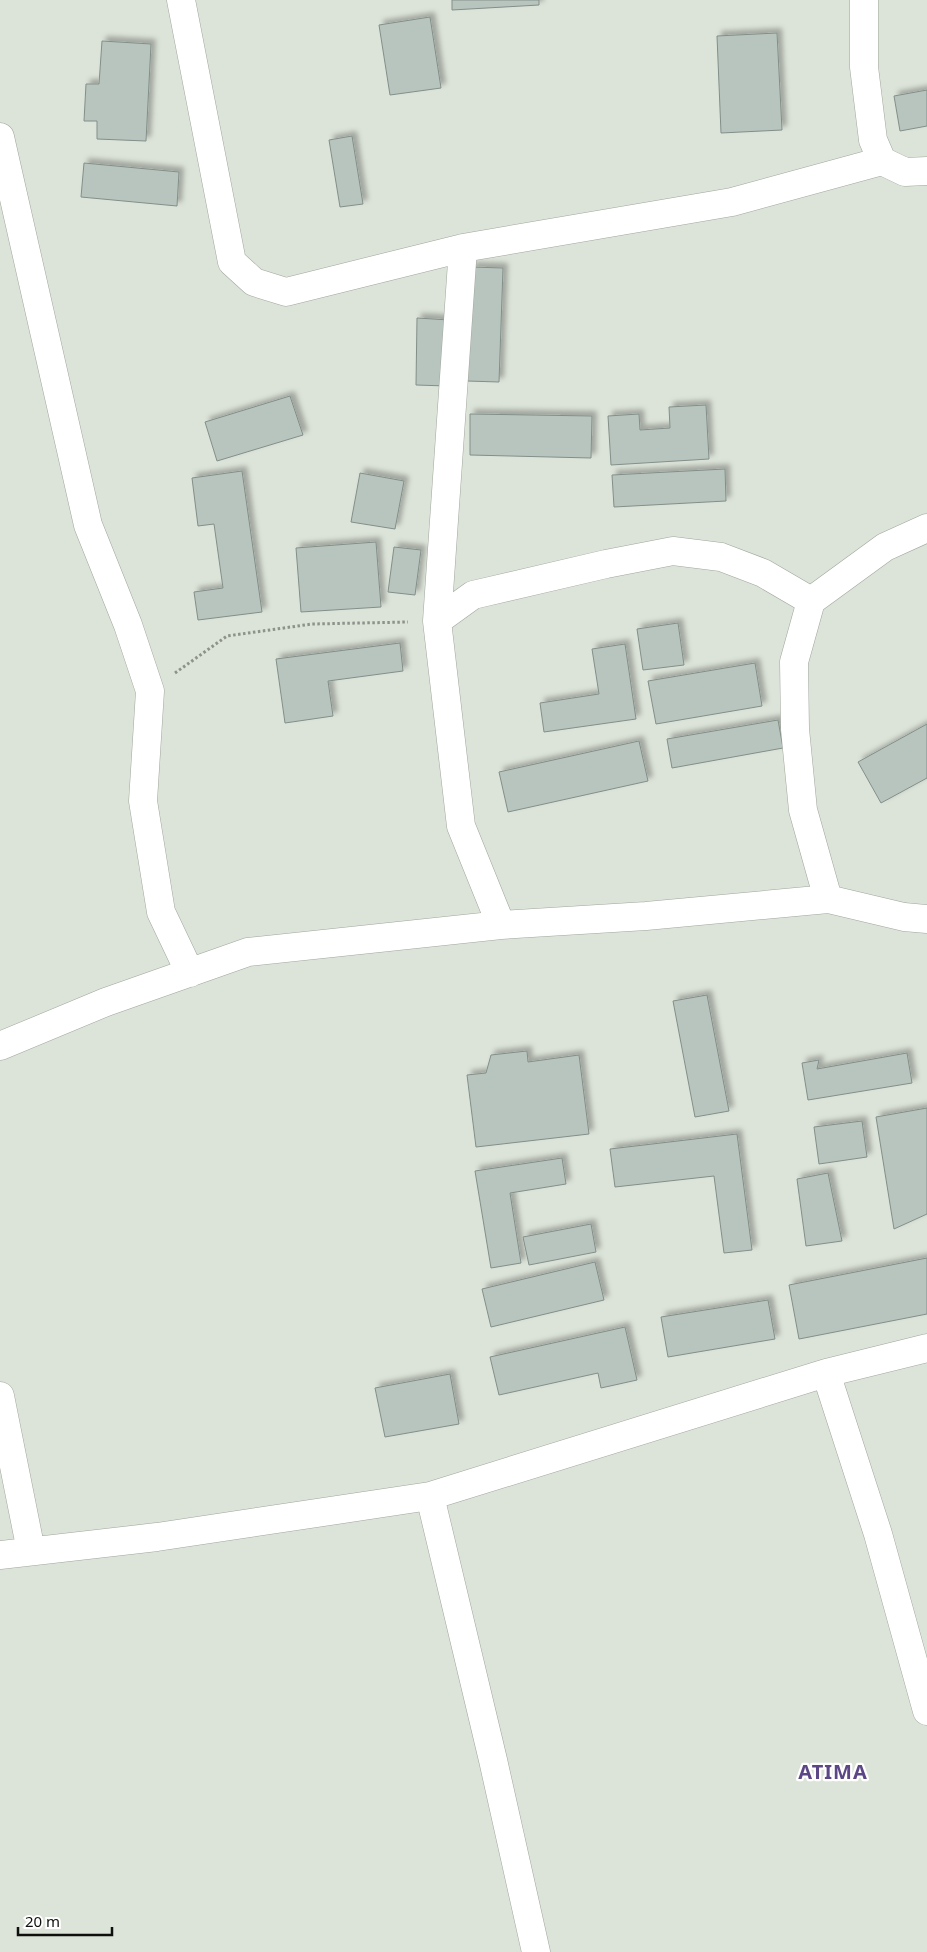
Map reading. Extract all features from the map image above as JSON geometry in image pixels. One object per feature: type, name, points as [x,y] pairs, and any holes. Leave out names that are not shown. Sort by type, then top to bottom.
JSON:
[{"type":"street","points":[[181,0],[232,262],[254,282],[286,292],[463,248],[732,202],[882,161],[905,172],[927,171]]},
{"type":"street","points":[[864,0],[864,67],[873,140],[882,161]]},
{"type":"street","points":[[0,137],[88,525],[128,625],[150,691],[143,801],[161,912],[190,973]]},
{"type":"street","points":[[463,248],[437,621],[461,826],[501,925]]},
{"type":"street","points":[[828,900],[803,810],[794,729],[794,662],[811,601],[885,546],[927,528]]},
{"type":"street","points":[[437,621],[473,595],[606,564],[673,551],[721,557],[763,573],[811,601]]},
{"type":"street","points":[[0,1046],[106,1002],[248,952],[501,925],[646,916],[828,900],[904,918],[927,919]]},
{"type":"street","points":[[0,1555],[157,1537],[430,1496],[826,1373],[927,1348]]},
{"type":"street","points":[[826,1373],[878,1534],[927,1711]]},
{"type":"street","points":[[0,1396],[31,1551]]},
{"type":"street","points":[[430,1496],[493,1760],[536,1952]]},
{"type":"path","points":[[150,691],[227,636],[312,624],[437,621]]},
{"type":"building","points":[[452,0],[539,0],[539,5],[452,10]]},
{"type":"building","points":[[430,17],[441,88],[390,95],[379,25]]},
{"type":"building","points":[[777,33],[782,130],[721,133],[717,36]]},
{"type":"building","points":[[102,41],[151,44],[146,141],[97,139],[97,121],[84,121],[86,84],[99,84]]},
{"type":"building","points":[[927,90],[927,126],[900,131],[894,96]]},
{"type":"building","points":[[352,136],[363,204],[340,207],[329,140]]},
{"type":"building","points":[[84,163],[179,172],[177,206],[81,197]]},
{"type":"building","points":[[471,267],[503,268],[499,382],[467,381]]},
{"type":"building","points":[[417,318],[449,320],[447,386],[416,385]]},
{"type":"building","points":[[290,396],[303,435],[217,461],[205,422]]},
{"type":"building","points":[[706,405],[709,459],[611,465],[608,416],[639,414],[640,430],[670,428],[669,407]]},
{"type":"building","points":[[470,414],[592,416],[591,458],[470,455]]},
{"type":"building","points":[[725,469],[726,501],[614,507],[612,475]]},
{"type":"building","points":[[242,471],[262,612],[198,620],[194,592],[223,588],[214,524],[198,526],[192,478]]},
{"type":"building","points":[[360,473],[404,481],[395,529],[351,522]]},
{"type":"building","points":[[376,542],[381,607],[301,612],[296,548]]},
{"type":"building","points":[[394,547],[421,550],[415,595],[388,592]]},
{"type":"building","points":[[678,623],[684,665],[643,670],[637,629]]},
{"type":"building","points":[[400,643],[403,671],[328,681],[333,716],[285,723],[276,659]]},
{"type":"building","points":[[625,644],[636,719],[544,732],[540,703],[599,694],[592,649]]},
{"type":"building","points":[[755,663],[762,706],[656,724],[648,681]]},
{"type":"building","points":[[778,720],[783,748],[672,768],[667,739]]},
{"type":"building","points":[[927,724],[927,778],[881,803],[858,762]]},
{"type":"building","points":[[639,741],[648,781],[508,812],[499,772]]},
{"type":"building","points":[[707,995],[729,1111],[695,1117],[673,1001]]},
{"type":"building","points":[[527,1051],[528,1062],[579,1055],[589,1134],[476,1147],[467,1075],[486,1073],[491,1055]]},
{"type":"building","points":[[907,1053],[912,1083],[808,1100],[802,1063],[819,1060],[817,1069]]},
{"type":"building","points":[[927,1108],[927,1214],[894,1229],[876,1117]]},
{"type":"building","points":[[862,1121],[867,1157],[819,1164],[814,1127]]},
{"type":"building","points":[[737,1134],[752,1250],[724,1253],[714,1176],[615,1187],[610,1149]]},
{"type":"building","points":[[562,1158],[566,1184],[510,1193],[521,1263],[491,1268],[475,1171]]},
{"type":"building","points":[[828,1173],[842,1241],[806,1246],[797,1179]]},
{"type":"building","points":[[591,1224],[596,1252],[529,1265],[523,1237]]},
{"type":"building","points":[[927,1258],[927,1314],[799,1339],[789,1285]]},
{"type":"building","points":[[595,1262],[604,1300],[491,1327],[482,1289]]},
{"type":"building","points":[[768,1300],[775,1339],[668,1357],[661,1317]]},
{"type":"building","points":[[625,1327],[637,1380],[601,1388],[598,1373],[499,1395],[490,1357]]},
{"type":"building","points":[[450,1374],[459,1424],[385,1437],[375,1388]]},
{"type":"district","name":"ATIMA","points":[[833,1771]]}]
